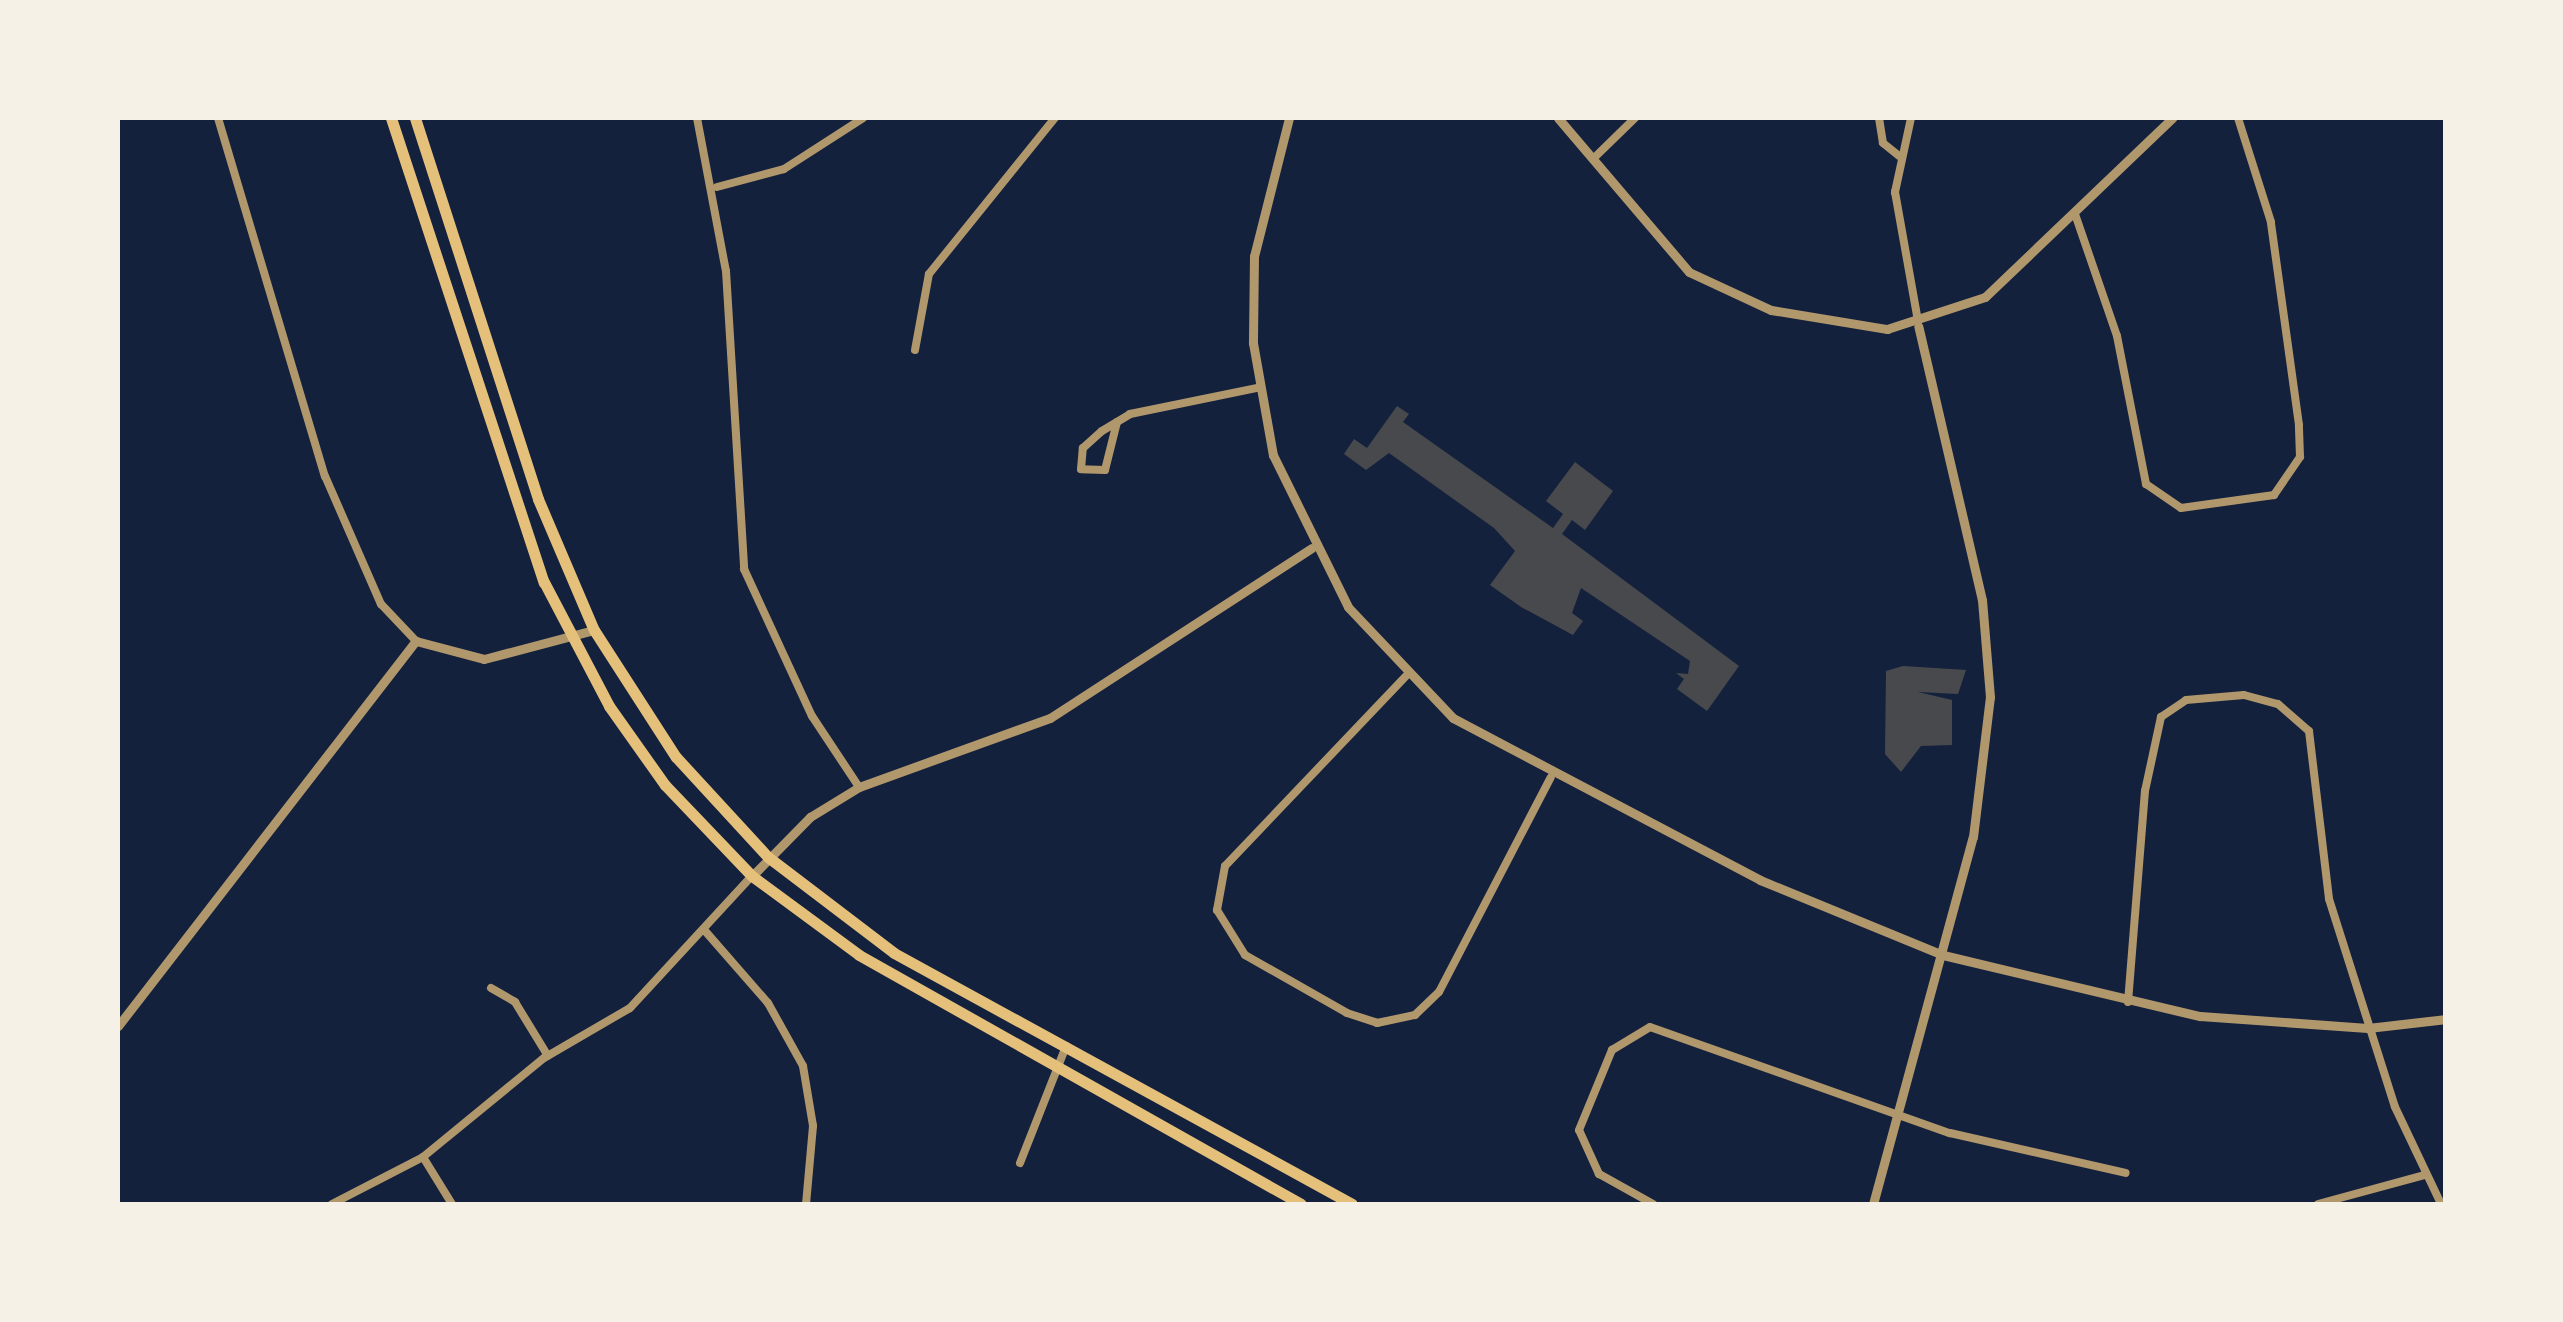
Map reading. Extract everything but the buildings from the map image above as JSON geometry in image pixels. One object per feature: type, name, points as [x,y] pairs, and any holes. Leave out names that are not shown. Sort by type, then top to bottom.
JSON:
[{"type":"main road","points":[[391,118],[530,546],[574,641],[665,785],[752,876],[859,955],[1301,1204]]},
{"type":"main road","points":[[416,118],[538,499],[594,630],[676,758],[768,857],[894,953],[1067,1044],[1352,1204]]},
{"type":"main road","points":[[409,173],[431,166]]},
{"type":"street","points":[[218,118],[325,476],[380,604],[416,642],[484,659],[574,641],[594,630]]},
{"type":"street","points":[[697,118],[717,187],[744,569],[812,716],[858,787]]},
{"type":"street","points":[[717,187],[784,169],[863,118]]},
{"type":"street","points":[[915,350],[929,274],[1055,118]]},
{"type":"street","points":[[1288,118],[1254,256],[1257,388],[1284,486],[1312,548],[1406,676],[1453,718],[1550,777],[1760,880],[1943,956],[2128,1002],[2271,1025],[2368,1028],[2446,1019]]},
{"type":"street","points":[[1558,118],[1595,157],[1688,272],[1771,310],[1838,326],[1918,326],[1985,297],[2172,118]]},
{"type":"street","points":[[1595,157],[1636,118]]},
{"type":"street","points":[[1879,118],[1883,143],[1899,156]]},
{"type":"street","points":[[1873,1204],[1973,838],[1990,697],[1982,600],[1918,326],[1896,192],[1899,156],[1911,118]]},
{"type":"street","points":[[2075,214],[2117,336],[2146,484],[2181,508],[2274,495],[2300,457],[2299,425],[2270,222],[2238,118]]},
{"type":"street","points":[[1117,422],[1105,470],[1080,469],[1079,453],[1117,422],[1257,388]]},
{"type":"street","points":[[332,1204],[423,1157],[548,1056],[630,1008],[706,932],[768,857],[858,787],[1050,718],[1312,548]]},
{"type":"street","points":[[118,1026],[416,642]]},
{"type":"street","points":[[1406,676],[1225,866],[1217,910],[1245,955],[1362,1018],[1394,1023],[1415,1014],[1440,992],[1550,777]]},
{"type":"street","points":[[2128,1002],[2152,740],[2161,717],[2186,700],[2244,695],[2278,704],[2309,730],[2329,898],[2368,1028],[2424,1175],[2442,1204]]},
{"type":"street","points":[[706,932],[768,1003],[803,1066],[814,1126],[806,1204]]},
{"type":"street","points":[[492,988],[515,1002],[548,1056]]},
{"type":"street","points":[[1653,1204],[1599,1174],[1579,1130],[1612,1050],[1636,1030],[1664,1027],[1897,1116],[2126,1173]]},
{"type":"street","points":[[1020,1163],[1067,1044]]},
{"type":"street","points":[[423,1157],[452,1204]]},
{"type":"street","points":[[2318,1204],[2424,1175]]}]
